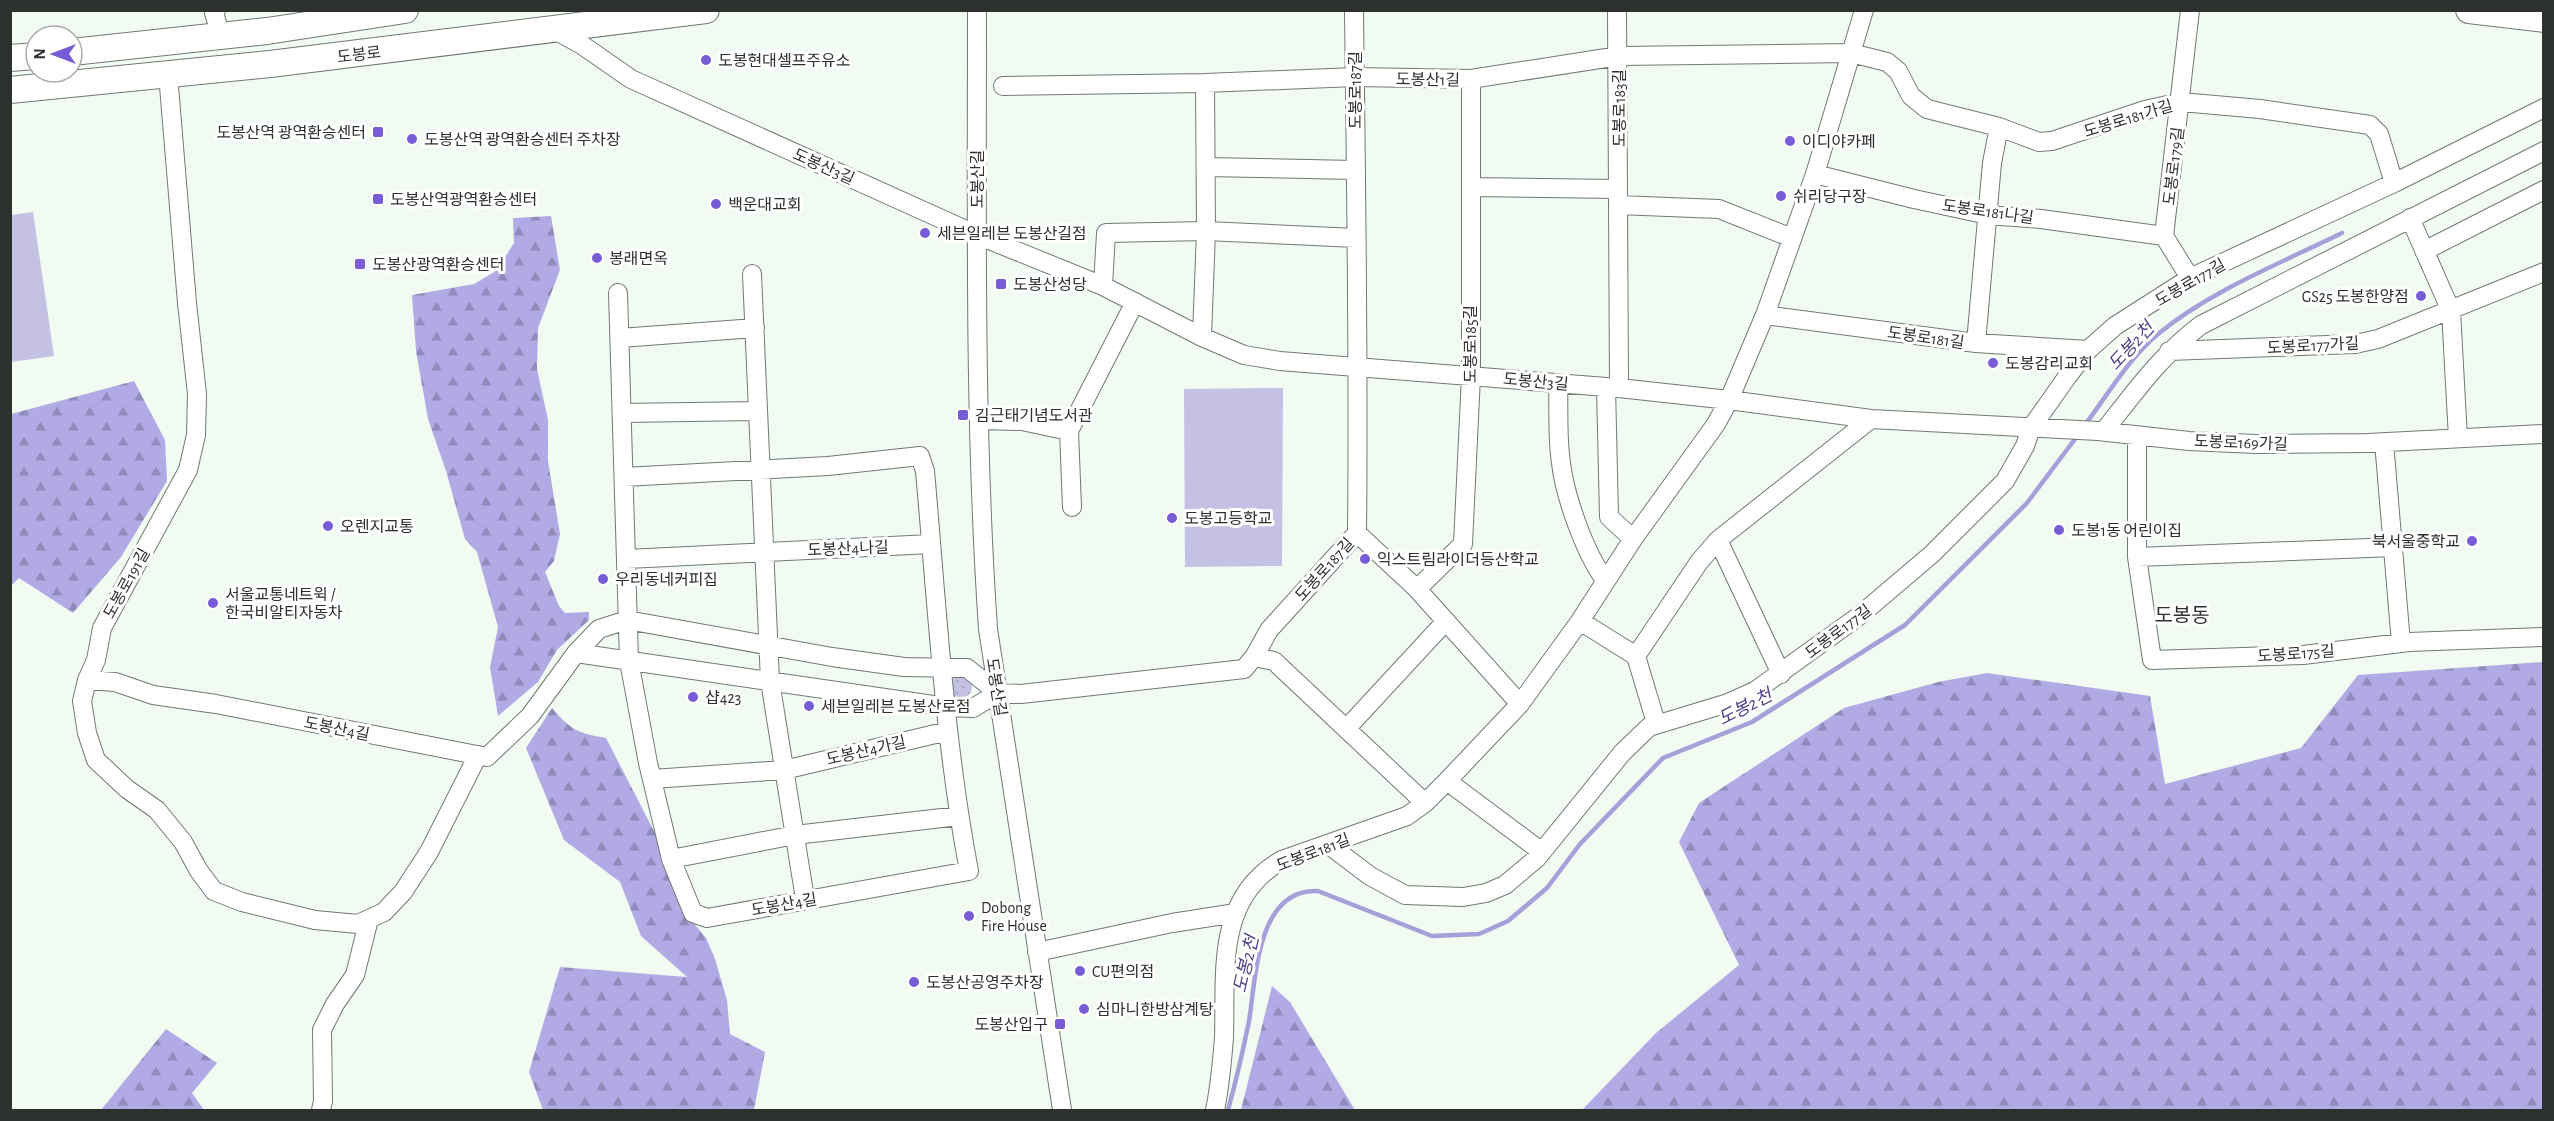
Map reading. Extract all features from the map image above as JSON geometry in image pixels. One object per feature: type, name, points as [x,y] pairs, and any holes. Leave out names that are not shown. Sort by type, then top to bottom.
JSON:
[{"type":"main road","points":[[84,51],[221,36],[405,10]]},
{"type":"main road","name":"도봉로","points":[[10,90],[168,74],[706,10]]},
{"type":"main road","points":[[2469,10],[2544,19]]},
{"type":"street","points":[[216,10],[214,13],[221,36]]},
{"type":"street","name":"도봉산길","points":[[977,10],[979,420],[983,562],[988,629],[1062,1110]]},
{"type":"street","name":"도봉로187길","points":[[1254,657],[1269,630],[1357,533],[1359,367],[1354,10]]},
{"type":"street","name":"도봉로183길","points":[[1612,388],[1618,197],[1617,10]]},
{"type":"street","name":"도봉로181길","points":[[1215,1110],[1224,1036],[1224,964],[1228,939],[1245,895],[1274,865],[1397,820],[1425,803],[1520,704],[1580,621],[1633,539],[1716,424],[1729,400],[1766,315],[1815,174],[1864,10]]},
{"type":"street","name":"도봉로179길","points":[[2164,236],[2190,10]]},
{"type":"street","name":"도봉산3길","points":[[553,29],[582,45],[631,79],[977,235],[1103,286],[1203,337],[1244,355],[1280,361],[1612,388],[1729,400],[1872,419],[2101,431]]},
{"type":"street","name":"도봉산1길","points":[[1003,86],[1205,84],[1355,78],[1471,79],[1619,56],[1851,53]]},
{"type":"street","name":"도봉로181가길","points":[[1851,53],[1887,62],[1898,71],[1911,96],[1927,109],[1999,127],[2039,142],[2052,141],[2145,111],[2181,102],[2260,109],[2370,125],[2379,134],[2394,183]]},
{"type":"street","name":"도봉로191길","points":[[168,74],[186,303],[197,394],[196,435],[188,470],[102,628],[96,660],[87,680],[82,701],[87,733],[96,760],[127,789],[157,810],[183,842],[199,872],[214,891],[242,903],[315,920],[358,924],[384,912],[403,892],[429,852],[478,755]]},
{"type":"street","name":"도봉로185길","points":[[1417,589],[1463,543],[1471,376],[1471,79]]},
{"type":"street","points":[[1203,337],[1206,231],[1205,84]]},
{"type":"street","name":"도봉로177길","points":[[1329,845],[1370,876],[1397,892],[1429,897],[1474,896],[1512,880],[1542,852],[1622,753],[1643,732],[1656,723],[1688,717],[1755,691],[1781,674],[1898,584],[2006,481],[2036,428],[2088,350],[2115,326],[2190,278],[2394,183],[2544,108]]},
{"type":"street","points":[[1976,343],[1992,163],[1999,127]]},
{"type":"street","points":[[2101,431],[2169,351],[2200,325],[2544,151]]},
{"type":"street","points":[[1206,167],[1355,170]]},
{"type":"street","name":"도봉로181나길","points":[[1815,174],[1988,215],[2041,219],[2164,236]]},
{"type":"street","points":[[1471,187],[1618,197],[1719,209],[1792,238]]},
{"type":"street","points":[[2424,251],[2544,190]]},
{"type":"street","points":[[2410,218],[2451,311],[2458,438]]},
{"type":"street","points":[[1103,286],[1106,233],[1206,231],[1356,238]]},
{"type":"street","points":[[2164,236],[2190,278]]},
{"type":"street","name":"도봉로177가길","points":[[2169,351],[2355,344],[2378,339],[2544,272]]},
{"type":"street","points":[[752,274],[770,681],[805,900]]},
{"type":"street","name":"도봉산4길","points":[[618,293],[629,661],[652,779],[671,859],[693,913],[707,918],[969,872],[948,731],[925,471],[920,456],[760,471],[624,477]]},
{"type":"street","points":[[1072,507],[1069,431],[1135,302]]},
{"type":"street","name":"도봉로181길","points":[[1766,315],[1976,343],[2088,350]]},
{"type":"street","points":[[620,338],[755,328]]},
{"type":"street","points":[[1558,383],[1561,463],[1582,537],[1594,565],[1605,580]]},
{"type":"street","points":[[1612,388],[1609,518],[1633,539]]},
{"type":"street","points":[[622,413],[757,411]]},
{"type":"street","points":[[1636,656],[1698,562],[1718,540],[1872,419]]},
{"type":"street","points":[[979,420],[1022,421],[1069,431]]},
{"type":"street","name":"도봉로169가길","points":[[2101,431],[2137,436],[2256,444],[2384,442],[2544,434]]},
{"type":"street","name":"도봉로175길","points":[[2137,436],[2137,557],[2152,660],[2303,655],[2401,643],[2544,637]]},
{"type":"street","points":[[2384,442],[2401,643]]},
{"type":"street","points":[[1357,533],[1417,589],[1520,704]]},
{"type":"street","points":[[1718,540],[1781,674]]},
{"type":"street","name":"도봉산4나길","points":[[627,559],[931,544]]},
{"type":"street","points":[[2137,557],[2394,547]]},
{"type":"street","points":[[478,755],[487,757],[530,716],[576,652],[599,629],[627,620],[768,654],[904,667],[967,668],[998,693]]},
{"type":"street","points":[[1346,729],[1446,621]]},
{"type":"street","points":[[1580,621],[1636,656],[1656,723]]},
{"type":"street","points":[[576,652],[947,707],[973,708],[998,693],[1021,694],[1244,669],[1254,657],[1275,661],[1425,803]]},
{"type":"street","name":"도봉산4길","points":[[87,680],[115,682],[153,695],[216,704],[478,755]]},
{"type":"street","name":"도봉산4가길","points":[[652,779],[784,770],[948,731]]},
{"type":"street","points":[[1447,781],[1542,852]]},
{"type":"street","points":[[671,859],[795,835],[959,816]]},
{"type":"street","points":[[1037,951],[1172,924],[1236,914]]},
{"type":"street","points":[[321,1110],[323,1101],[322,1030],[335,1004],[355,975],[369,919]]},
{"type":"shaded area","points":[[33,212],[54,356],[11,362],[11,215]]},
{"type":"shaded area","points":[[1283,388],[1282,566],[1185,567],[1184,389]]},
{"type":"shaded area","points":[[961,676],[971,683],[972,687],[965,697],[961,698],[951,691],[950,687],[957,677]]},
{"type":"green space","points":[[551,216],[560,270],[538,328],[537,369],[548,420],[548,461],[560,534],[554,561],[545,572],[559,606],[565,613],[589,612],[589,620],[557,650],[538,682],[498,716],[490,667],[498,627],[477,552],[465,539],[446,471],[428,419],[416,351],[412,295],[474,284],[496,271],[514,243],[513,218]]},
{"type":"green space","points":[[134,381],[165,440],[167,481],[121,557],[73,613],[19,578],[11,586],[11,414]]},
{"type":"green space","points":[[2543,662],[2543,1110],[1582,1110],[1656,1033],[1739,965],[1679,842],[1699,803],[1844,708],[1938,682],[1987,673],[2150,696],[2165,784],[2301,748],[2358,675]]},
{"type":"green space","points":[[552,708],[575,729],[606,738],[656,835],[659,852],[674,868],[692,921],[706,938],[715,959],[727,1000],[730,1034],[765,1052],[754,1110],[543,1110],[529,1072],[560,967],[687,977],[641,936],[620,882],[564,840],[526,748]]},
{"type":"green space","points":[[1272,986],[1290,1002],[1355,1110],[1241,1110]]},
{"type":"green space","points":[[166,1029],[217,1063],[192,1093],[204,1110],[101,1110]]},
{"type":"waterway","name":"도봉2천","points":[[2084,426],[2137,355],[2158,334],[2178,319],[2223,291],[2342,233]]},
{"type":"waterway","name":"도봉2천","points":[[1228,1110],[1247,1032],[1263,939],[1271,920],[1282,904],[1298,894],[1318,891],[1432,936],[1479,934],[1508,921],[1547,888],[1580,844],[1663,758],[1752,722],[1905,625],[2027,503],[2078,435]]},
{"type":"place","name":"도봉현대셀프주유소","points":[[706,60]]},
{"type":"place","name":"도봉산역 광역환승센터","points":[[378,132]]},
{"type":"place","name":"도봉산역 광역환승센터 주차장","points":[[412,139]]},
{"type":"place","name":"이디야카페","points":[[1790,141]]},
{"type":"place","name":"쉬리당구장","points":[[1781,196]]},
{"type":"place","name":"도봉산역광역환승센터","points":[[378,199]]},
{"type":"place","name":"백운대교회","points":[[716,204]]},
{"type":"place","name":"세븐일레븐 도봉산길점","points":[[925,233]]},
{"type":"place","name":"봉래면옥","points":[[597,258]]},
{"type":"place","name":"도봉산광역환승센터","points":[[360,264]]},
{"type":"place","name":"도봉산성당","points":[[1001,284]]},
{"type":"place","name":"GS25 도봉한양점","points":[[2421,296]]},
{"type":"place","name":"도봉감리교회","points":[[1993,363]]},
{"type":"place","name":"김근태기념도서관","points":[[963,415]]},
{"type":"place","name":"도봉고등학교","points":[[1172,518]]},
{"type":"place","name":"오렌지교통","points":[[328,526]]},
{"type":"place","name":"도봉1동 어린이집","points":[[2059,530]]},
{"type":"place","name":"북서울중학교","points":[[2472,541]]},
{"type":"place","name":"익스트림라이더등산학교","points":[[1365,559]]},
{"type":"place","name":"우리동네커피집","points":[[603,579]]},
{"type":"place","name":"서울교통네트윅 / 한국비알티자동차","points":[[213,603]]},
{"type":"place","name":"샵423","points":[[693,697]]},
{"type":"place","name":"세븐일레븐 도봉산로점","points":[[809,706]]},
{"type":"place","name":"Dobong Fire House","points":[[969,916]]},
{"type":"place","name":"CU편의점","points":[[1080,971]]},
{"type":"place","name":"도봉산공영주차장","points":[[914,982]]},
{"type":"place","name":"심마니한방삼계탕","points":[[1084,1009]]},
{"type":"place","name":"도봉산입구","points":[[1060,1024]]},
{"type":"district","name":"도봉동","points":[[2182,615]]}]
